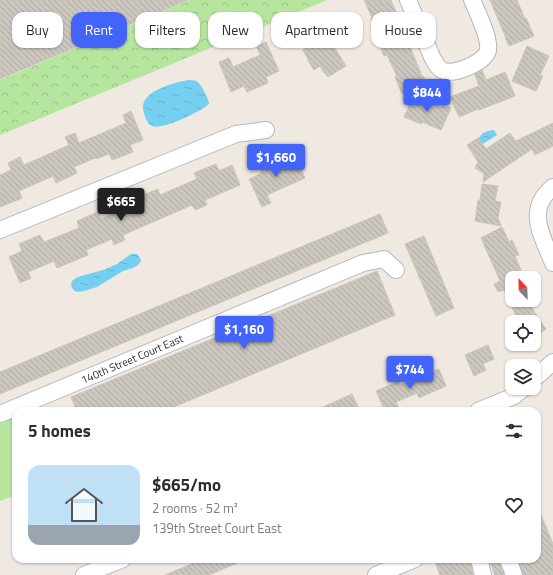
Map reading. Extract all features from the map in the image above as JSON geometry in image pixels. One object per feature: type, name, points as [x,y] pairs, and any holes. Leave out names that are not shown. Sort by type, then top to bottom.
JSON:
[{"type":"street","points":[[408,0],[437,66],[444,71],[453,72],[468,68],[482,59],[488,52],[488,43],[472,0]]},
{"type":"street","points":[[0,230],[236,134],[266,130]]},
{"type":"street","points":[[553,187],[543,197],[537,214],[538,226],[553,263]]},
{"type":"street","name":"140th Street Court East","points":[[17,407],[363,263],[384,260],[396,270]]},
{"type":"street","points":[[541,373],[553,362]]},
{"type":"street","points":[[488,407],[515,395]]},
{"type":"street","name":"140th Street Court East","points":[[0,414],[12,409]]},
{"type":"street","points":[[84,575],[113,563]]},
{"type":"street","points":[[376,575],[404,563]]},
{"type":"street","points":[[479,563],[483,575]]},
{"type":"street","points":[[510,563],[514,575]]},
{"type":"green space","points":[[190,0],[327,0],[298,12],[271,12],[271,23],[263,26],[263,12],[208,12],[208,48],[211,48],[0,135],[0,80],[76,48],[127,48],[127,27],[135,23],[135,48],[200,48],[200,12],[162,12]]},
{"type":"green space","points":[[12,415],[12,496],[0,501],[0,420]]},
{"type":"water","points":[[188,80],[198,82],[208,99],[209,104],[172,123],[164,126],[152,126],[145,117],[143,106],[145,99],[150,94],[165,86]]},
{"type":"water","points":[[494,130],[497,135],[481,145],[478,139],[484,133]]},
{"type":"water","points":[[131,254],[137,254],[141,261],[133,268],[123,271],[97,287],[78,292],[72,288],[72,281],[76,278],[117,264]]},
{"type":"building","points":[[0,0],[188,0],[159,12],[135,12],[135,22],[127,26],[127,12],[71,12],[71,48],[74,48],[0,79]]},
{"type":"building","points":[[364,0],[391,0],[396,12],[371,12],[371,16]]},
{"type":"building","points":[[490,0],[517,0],[534,36],[509,46]]},
{"type":"building","points":[[266,42],[279,71],[266,77],[268,83],[247,92],[244,86],[231,92],[219,62],[229,58],[233,67],[260,55],[257,48],[263,48],[263,44]]},
{"type":"building","points":[[527,46],[549,56],[540,75],[543,76],[536,91],[512,81]]},
{"type":"building","points":[[306,48],[335,48],[346,66],[328,77],[320,66],[314,70],[303,50]]},
{"type":"building","points":[[380,48],[411,48],[422,76],[427,83],[402,94],[395,77],[397,76],[387,55],[384,56]]},
{"type":"building","points":[[482,70],[486,80],[505,72],[515,96],[459,117],[450,97],[479,86],[475,74]]},
{"type":"building","points":[[414,95],[441,107],[443,104],[451,108],[441,130],[422,122],[421,124],[404,117]]},
{"type":"building","points":[[131,111],[143,140],[130,145],[133,152],[112,160],[109,154],[96,159],[95,158],[74,167],[77,173],[56,183],[53,176],[19,191],[22,198],[0,207],[0,175],[11,170],[8,163],[20,157],[24,165],[69,145],[65,137],[75,133],[79,143],[126,123],[123,115]]},
{"type":"building","points":[[553,123],[553,146],[535,155],[532,149],[483,182],[484,174],[475,168],[478,162],[467,145],[478,138],[486,149],[510,133],[516,141]]},
{"type":"building","points":[[280,157],[283,164],[296,158],[305,178],[267,195],[271,203],[262,207],[249,179],[262,173],[259,167]]},
{"type":"building","points":[[216,164],[219,171],[232,165],[240,185],[205,200],[207,205],[195,210],[192,205],[123,235],[125,240],[114,245],[112,239],[86,250],[88,255],[57,268],[54,261],[28,272],[31,278],[20,283],[9,257],[22,251],[19,244],[40,235],[44,242],[79,228],[77,221],[98,212],[101,219],[114,213],[115,215],[139,204],[136,198],[158,189],[160,195],[197,179],[194,173]]},
{"type":"building","points":[[482,184],[498,186],[495,201],[501,202],[498,218],[501,226],[475,221]]},
{"type":"building","points":[[380,214],[388,233],[0,394],[0,372]]},
{"type":"building","points":[[502,227],[509,242],[512,240],[519,255],[515,256],[521,271],[505,271],[505,292],[504,290],[498,292],[494,284],[500,281],[481,238]]},
{"type":"building","points":[[424,236],[454,308],[436,316],[405,244]]},
{"type":"building","points":[[377,271],[395,315],[174,407],[75,407],[71,397]]},
{"type":"building","points":[[512,307],[532,307],[536,315],[516,315]]},
{"type":"building","points":[[541,322],[546,329],[541,332]]},
{"type":"building","points":[[488,345],[494,359],[483,364],[486,370],[474,376],[465,355]]},
{"type":"building","points":[[439,369],[446,386],[419,398],[417,393],[396,402],[398,407],[383,407],[376,391],[399,381],[401,385]]},
{"type":"building","points":[[352,394],[358,407],[323,407]]},
{"type":"building","points":[[541,515],[553,544],[553,575],[523,575],[519,563],[541,563]]},
{"type":"building","points":[[194,563],[238,563],[209,575],[165,575]]},
{"type":"building","points":[[436,563],[471,563],[473,575],[440,575]]},
{"type":"building","points":[[490,563],[500,563],[504,575],[495,575]]}]
